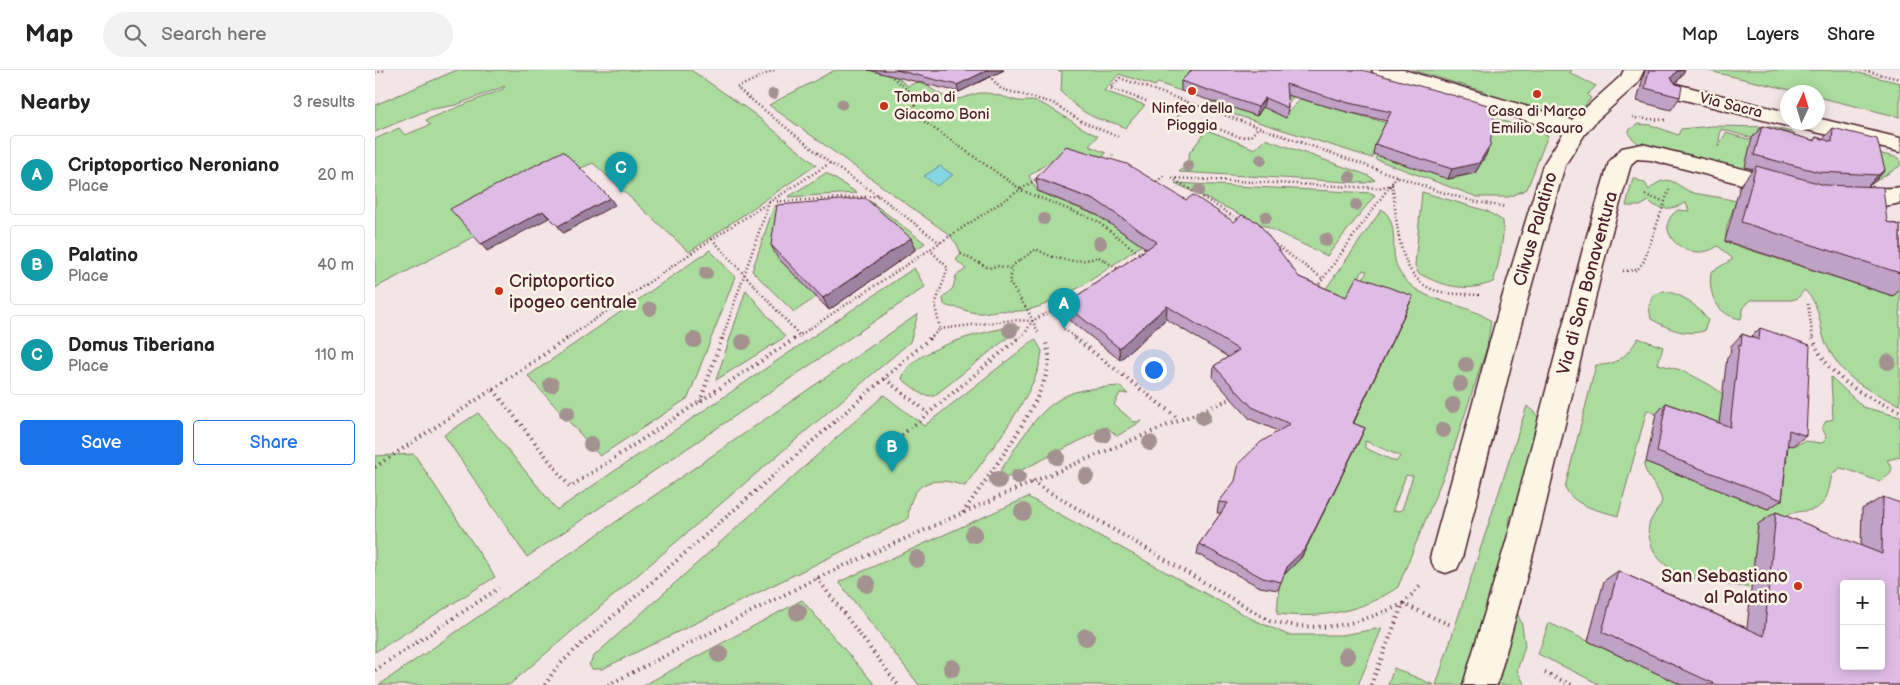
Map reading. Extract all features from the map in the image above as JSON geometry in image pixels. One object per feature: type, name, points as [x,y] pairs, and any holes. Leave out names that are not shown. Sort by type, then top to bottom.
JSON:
[{"type":"street","points":[[1382,70],[1577,129]]},
{"type":"street","name":"Via Sacra","points":[[1690,70],[1681,92],[1780,117]]},
{"type":"street","name":"Clivus Palatino","points":[[1515,298],[1539,210],[1554,165],[1577,129],[1589,115],[1634,76]]},
{"type":"street","points":[[1825,127],[1900,146]]},
{"type":"street","name":"Via di San Bonaventura","points":[[1480,685],[1524,532],[1595,249],[1621,159],[1633,152],[1651,152],[1816,195],[1887,198],[1900,195]]},
{"type":"street","points":[[1446,558],[1515,298]]},
{"type":"path","points":[[375,73],[385,70]]},
{"type":"path","points":[[774,70],[737,88],[829,163],[879,196],[940,243]]},
{"type":"path","points":[[883,70],[918,98],[912,113],[1023,191],[1088,217],[1115,233],[1140,254]]},
{"type":"path","points":[[984,70],[1001,89],[1053,103],[1081,121],[1118,136]]},
{"type":"path","points":[[1861,70],[1900,79]]},
{"type":"path","points":[[1146,101],[1110,88],[1120,78],[1257,129],[1406,180],[1495,206],[1539,210]]},
{"type":"path","points":[[1168,128],[1188,103]]},
{"type":"path","points":[[1213,127],[1240,137],[1251,136],[1257,129]]},
{"type":"path","points":[[1105,166],[1113,155]]},
{"type":"path","points":[[375,466],[493,389],[712,239],[829,163]]},
{"type":"path","points":[[1158,190],[1151,185],[1164,176]]},
{"type":"path","points":[[1313,293],[1397,176]]},
{"type":"path","points":[[493,389],[570,487],[940,243],[1023,191],[1039,178]]},
{"type":"path","points":[[1246,224],[1172,178],[1378,188],[1392,185]]},
{"type":"path","name":"Clivus Palatino","points":[[1392,185],[1406,262],[1410,274],[1418,282],[1430,289],[1447,293],[1515,298]]},
{"type":"path","points":[[769,202],[879,196]]},
{"type":"path","points":[[700,402],[769,202]]},
{"type":"path","points":[[1088,217],[1095,210]]},
{"type":"path","points":[[1619,271],[1637,270],[1644,261],[1655,227]]},
{"type":"path","points":[[1262,234],[1323,280]]},
{"type":"path","points":[[712,239],[801,336]]},
{"type":"path","points":[[1133,259],[1153,239]]},
{"type":"path","points":[[961,254],[989,268],[997,266],[1009,268],[1036,249],[1050,257],[1070,262],[1085,262],[1099,257],[1118,269]]},
{"type":"path","points":[[930,250],[947,268],[936,298],[933,316],[940,329]]},
{"type":"path","points":[[1110,274],[1125,264]]},
{"type":"path","points":[[1009,268],[1012,272],[1009,282],[1029,310],[1038,332]]},
{"type":"path","points":[[545,685],[556,668],[578,647],[940,329],[1013,320],[1032,321],[1073,300]]},
{"type":"path","points":[[1808,304],[1815,344],[1823,358],[1868,398],[1900,411]]},
{"type":"path","points":[[885,449],[927,412],[1026,332],[1032,321]]},
{"type":"path","points":[[1064,329],[1179,419]]},
{"type":"path","points":[[963,513],[1030,409],[1046,374],[1049,360],[1046,342]]},
{"type":"path","points":[[885,379],[927,412]]},
{"type":"path","points":[[608,685],[817,578],[1032,482],[1179,419],[1241,395]]},
{"type":"path","points":[[1032,482],[1271,621],[1325,628],[1362,619],[1403,604],[1453,626]]},
{"type":"path","points":[[1371,685],[1403,604],[1446,558]]},
{"type":"path","points":[[817,578],[898,685]]},
{"type":"path","points":[[375,670],[499,588]]},
{"type":"path","points":[[1545,673],[1571,685]]},
{"type":"green space","points":[[457,70],[691,70],[753,113],[816,165],[689,252],[593,163],[579,169],[475,236],[375,288],[375,139],[399,128],[405,135],[430,125],[426,120],[503,89],[505,86],[456,105],[428,110],[375,132],[375,105]]},
{"type":"green space","points":[[835,70],[887,70],[908,86],[917,82],[948,98],[957,99],[989,93],[1018,101],[1037,102],[1053,109],[1098,136],[1089,146],[1106,153],[1100,160],[1066,150],[1029,176],[1037,191],[1101,217],[1142,245],[1077,288],[1041,306],[1023,311],[976,313],[946,306],[943,298],[953,288],[956,276],[966,269],[956,260],[961,254],[957,244],[947,233],[769,105]]},
{"type":"green space","points":[[1058,70],[1200,70],[1181,91],[1158,83],[1155,86],[1119,74],[1104,91],[1145,105],[1125,128],[1090,115],[1075,105],[1061,92],[1062,72]]},
{"type":"green space","points":[[1314,70],[1279,115],[1290,110],[1301,99],[1387,123],[1372,158],[1220,110],[1222,106],[1208,101],[1223,81]]},
{"type":"green space","points":[[1340,70],[1548,135],[1527,189],[1509,197],[1477,197],[1375,159],[1412,95]]},
{"type":"green space","name":"Casa di Marco Emilio Scauro","points":[[1412,70],[1572,70],[1570,73],[1596,86],[1587,95],[1591,98],[1579,114],[1569,111],[1565,116],[1560,116],[1560,118],[1484,96],[1486,92]]},
{"type":"green space","points":[[1705,70],[1846,70],[1900,83],[1900,117],[1825,99],[1825,85],[1780,85],[1780,88]]},
{"type":"green space","points":[[1638,124],[1651,125],[1678,135],[1681,129],[1712,126],[1771,127],[1791,132],[1802,140],[1822,140],[1895,157],[1900,159],[1900,166],[1868,186],[1776,145],[1721,129],[1718,147],[1726,133],[1762,143],[1765,175],[1639,144],[1629,135],[1629,130]]},
{"type":"green space","points":[[1207,130],[1255,149],[1265,139],[1367,175],[1375,180],[1365,183],[1179,172],[1186,166],[1190,152]]},
{"type":"green space","points":[[826,173],[857,193],[788,197]]},
{"type":"green space","points":[[1633,178],[1645,183],[1649,190],[1656,184],[1668,180],[1694,193],[1736,201],[1727,226],[1725,242],[1893,296],[1900,287],[1900,405],[1867,389],[1841,368],[1824,339],[1814,302],[1804,290],[1798,298],[1792,300],[1750,300],[1744,306],[1741,319],[1725,313],[1715,302],[1711,288],[1711,272],[1733,259],[1718,246],[1706,251],[1695,252],[1684,249],[1675,243],[1670,235],[1668,226],[1670,218],[1678,210],[1689,211],[1686,203],[1666,208],[1657,207],[1649,201],[1640,206],[1626,206]]},
{"type":"green space","points":[[1175,183],[1371,193],[1375,195],[1327,256]]},
{"type":"green space","points":[[1422,192],[1487,211],[1503,221],[1501,252],[1493,282],[1474,287],[1455,287],[1418,273],[1415,265]]},
{"type":"green space","points":[[870,201],[925,243],[915,250],[781,260],[816,297],[794,312],[752,271],[774,206]]},
{"type":"green space","points":[[1382,209],[1388,216],[1393,231],[1396,265],[1409,283],[1430,297],[1468,309],[1491,321],[1487,347],[1450,460],[1398,587],[1384,596],[1340,612],[1309,615],[1277,614],[1279,587],[1357,291],[1367,271],[1363,270],[1343,309],[1318,300]],"holes":[[[1365,441],[1400,456],[1396,462],[1365,448]],[[1406,475],[1413,476],[1402,510],[1392,512]]]},
{"type":"green space","points":[[710,250],[735,277],[688,398],[600,456],[528,376]]},
{"type":"green space","points":[[914,268],[925,287],[527,557],[444,435],[478,413],[557,510]]},
{"type":"green space","points":[[746,290],[785,337],[716,380]]},
{"type":"green space","points":[[1664,291],[1671,292],[1689,301],[1699,310],[1708,320],[1704,331],[1690,333],[1677,331],[1651,319],[1649,306],[1654,295]]},
{"type":"green space","points":[[918,314],[910,342],[509,685],[379,685]]},
{"type":"green space","points":[[1016,326],[1020,328],[934,396],[923,395],[902,379],[908,368],[934,350],[970,337]]},
{"type":"green space","points":[[1638,338],[1663,347],[1658,364],[1684,371],[1710,385],[1723,394],[1730,405],[1792,446],[1805,441],[1821,443],[1825,441],[1826,436],[1822,428],[1826,421],[1833,419],[1831,377],[1863,407],[1900,417],[1900,457],[1887,460],[1892,469],[1889,475],[1881,481],[1840,468],[1832,474],[1827,496],[1821,505],[1811,510],[1787,515],[1789,536],[1751,588],[1695,579],[1681,574],[1669,568],[1659,559],[1652,547],[1648,528],[1662,501],[1646,471],[1644,466],[1646,462],[1768,509],[1656,414],[1647,410],[1618,516],[1588,507],[1574,499],[1565,487],[1596,365],[1610,364],[1621,358],[1630,350]]},
{"type":"green space","points":[[1035,339],[1042,351],[1039,367],[1032,384],[1011,421],[965,486],[942,481],[925,484],[913,496],[908,519],[602,669],[592,669],[589,665],[594,656],[884,395],[924,426]]},
{"type":"green space","points":[[1119,386],[1128,394],[1120,393],[1114,405],[1134,422],[1142,421],[1117,436],[1107,427],[1006,478],[999,473],[1033,422],[1055,402],[1083,390]]},
{"type":"green space","points":[[1527,406],[1537,415],[1543,428],[1517,511],[1510,517],[1504,579],[1522,625],[1525,646],[1517,671],[1525,685],[1436,685]]},
{"type":"green space","points":[[414,454],[495,577],[375,652],[375,456]]},
{"type":"green space","points":[[1028,497],[1252,619],[1288,635],[1342,635],[1382,628],[1358,685],[919,685],[839,582]]},
{"type":"green space","points":[[802,600],[875,685],[644,685]]},
{"type":"green space","points":[[1549,623],[1682,685],[1601,685],[1538,654]]},
{"type":"green space","points":[[1394,668],[1434,685],[1388,685]]},
{"type":"water","points":[[940,166],[953,175],[937,186],[924,176]]},
{"type":"building","points":[[896,70],[988,70],[957,85]]},
{"type":"building","points":[[1192,70],[1362,70],[1495,107],[1490,145],[1479,163],[1452,169],[1375,144],[1391,112],[1349,103],[1286,84],[1288,108],[1265,98],[1258,107],[1181,81]]},
{"type":"building","points":[[1649,70],[1683,70],[1677,71],[1671,78],[1676,84],[1682,86],[1680,97],[1645,88]]},
{"type":"building","points":[[1762,126],[1815,141],[1816,137],[1832,142],[1833,128],[1877,139],[1885,170],[1878,175],[1819,172],[1754,155]]},
{"type":"building","points":[[1066,146],[1127,164],[1186,200],[1193,195],[1234,222],[1242,215],[1258,222],[1299,277],[1346,297],[1357,276],[1413,296],[1353,423],[1365,428],[1305,549],[1288,565],[1281,582],[1263,578],[1199,544],[1228,503],[1219,502],[1235,481],[1239,463],[1261,442],[1290,424],[1252,407],[1214,366],[1239,350],[1167,306],[1119,348],[1065,304],[1157,242],[1097,201],[1036,178]]},
{"type":"building","points":[[563,151],[610,198],[558,226],[543,211],[481,244],[450,209]]},
{"type":"building","points":[[1756,166],[1825,185],[1883,187],[1887,222],[1900,225],[1900,273],[1741,222]]},
{"type":"building","points":[[865,198],[911,238],[823,298],[771,245],[777,205]]},
{"type":"building","points":[[1760,328],[1810,345],[1806,436],[1789,430],[1782,500],[1657,452],[1666,403],[1730,427],[1739,345],[1741,346],[1742,334],[1759,340]]},
{"type":"building","points":[[1883,497],[1900,503],[1900,685],[1717,685],[1602,632],[1618,571],[1764,636],[1776,512],[1882,554]]},
{"type":"place","name":"Ninfeo della Pioggia","points":[[1192,91]]},
{"type":"place","name":"Casa di Marco Emilio Scauro","points":[[1537,94]]},
{"type":"place","name":"Tomba di Giacomo Boni","points":[[884,106]]},
{"type":"place","name":"Domus Tiberiana","points":[[621,193]]},
{"type":"place","name":"Criptoportico ipogeo centrale","points":[[499,291]]},
{"type":"place","name":"Criptoportico Neroniano","points":[[1064,329]]},
{"type":"place","name":"Palatino","points":[[892,472]]},
{"type":"place","name":"San Sebastiano al Palatino","points":[[1798,586]]}]
